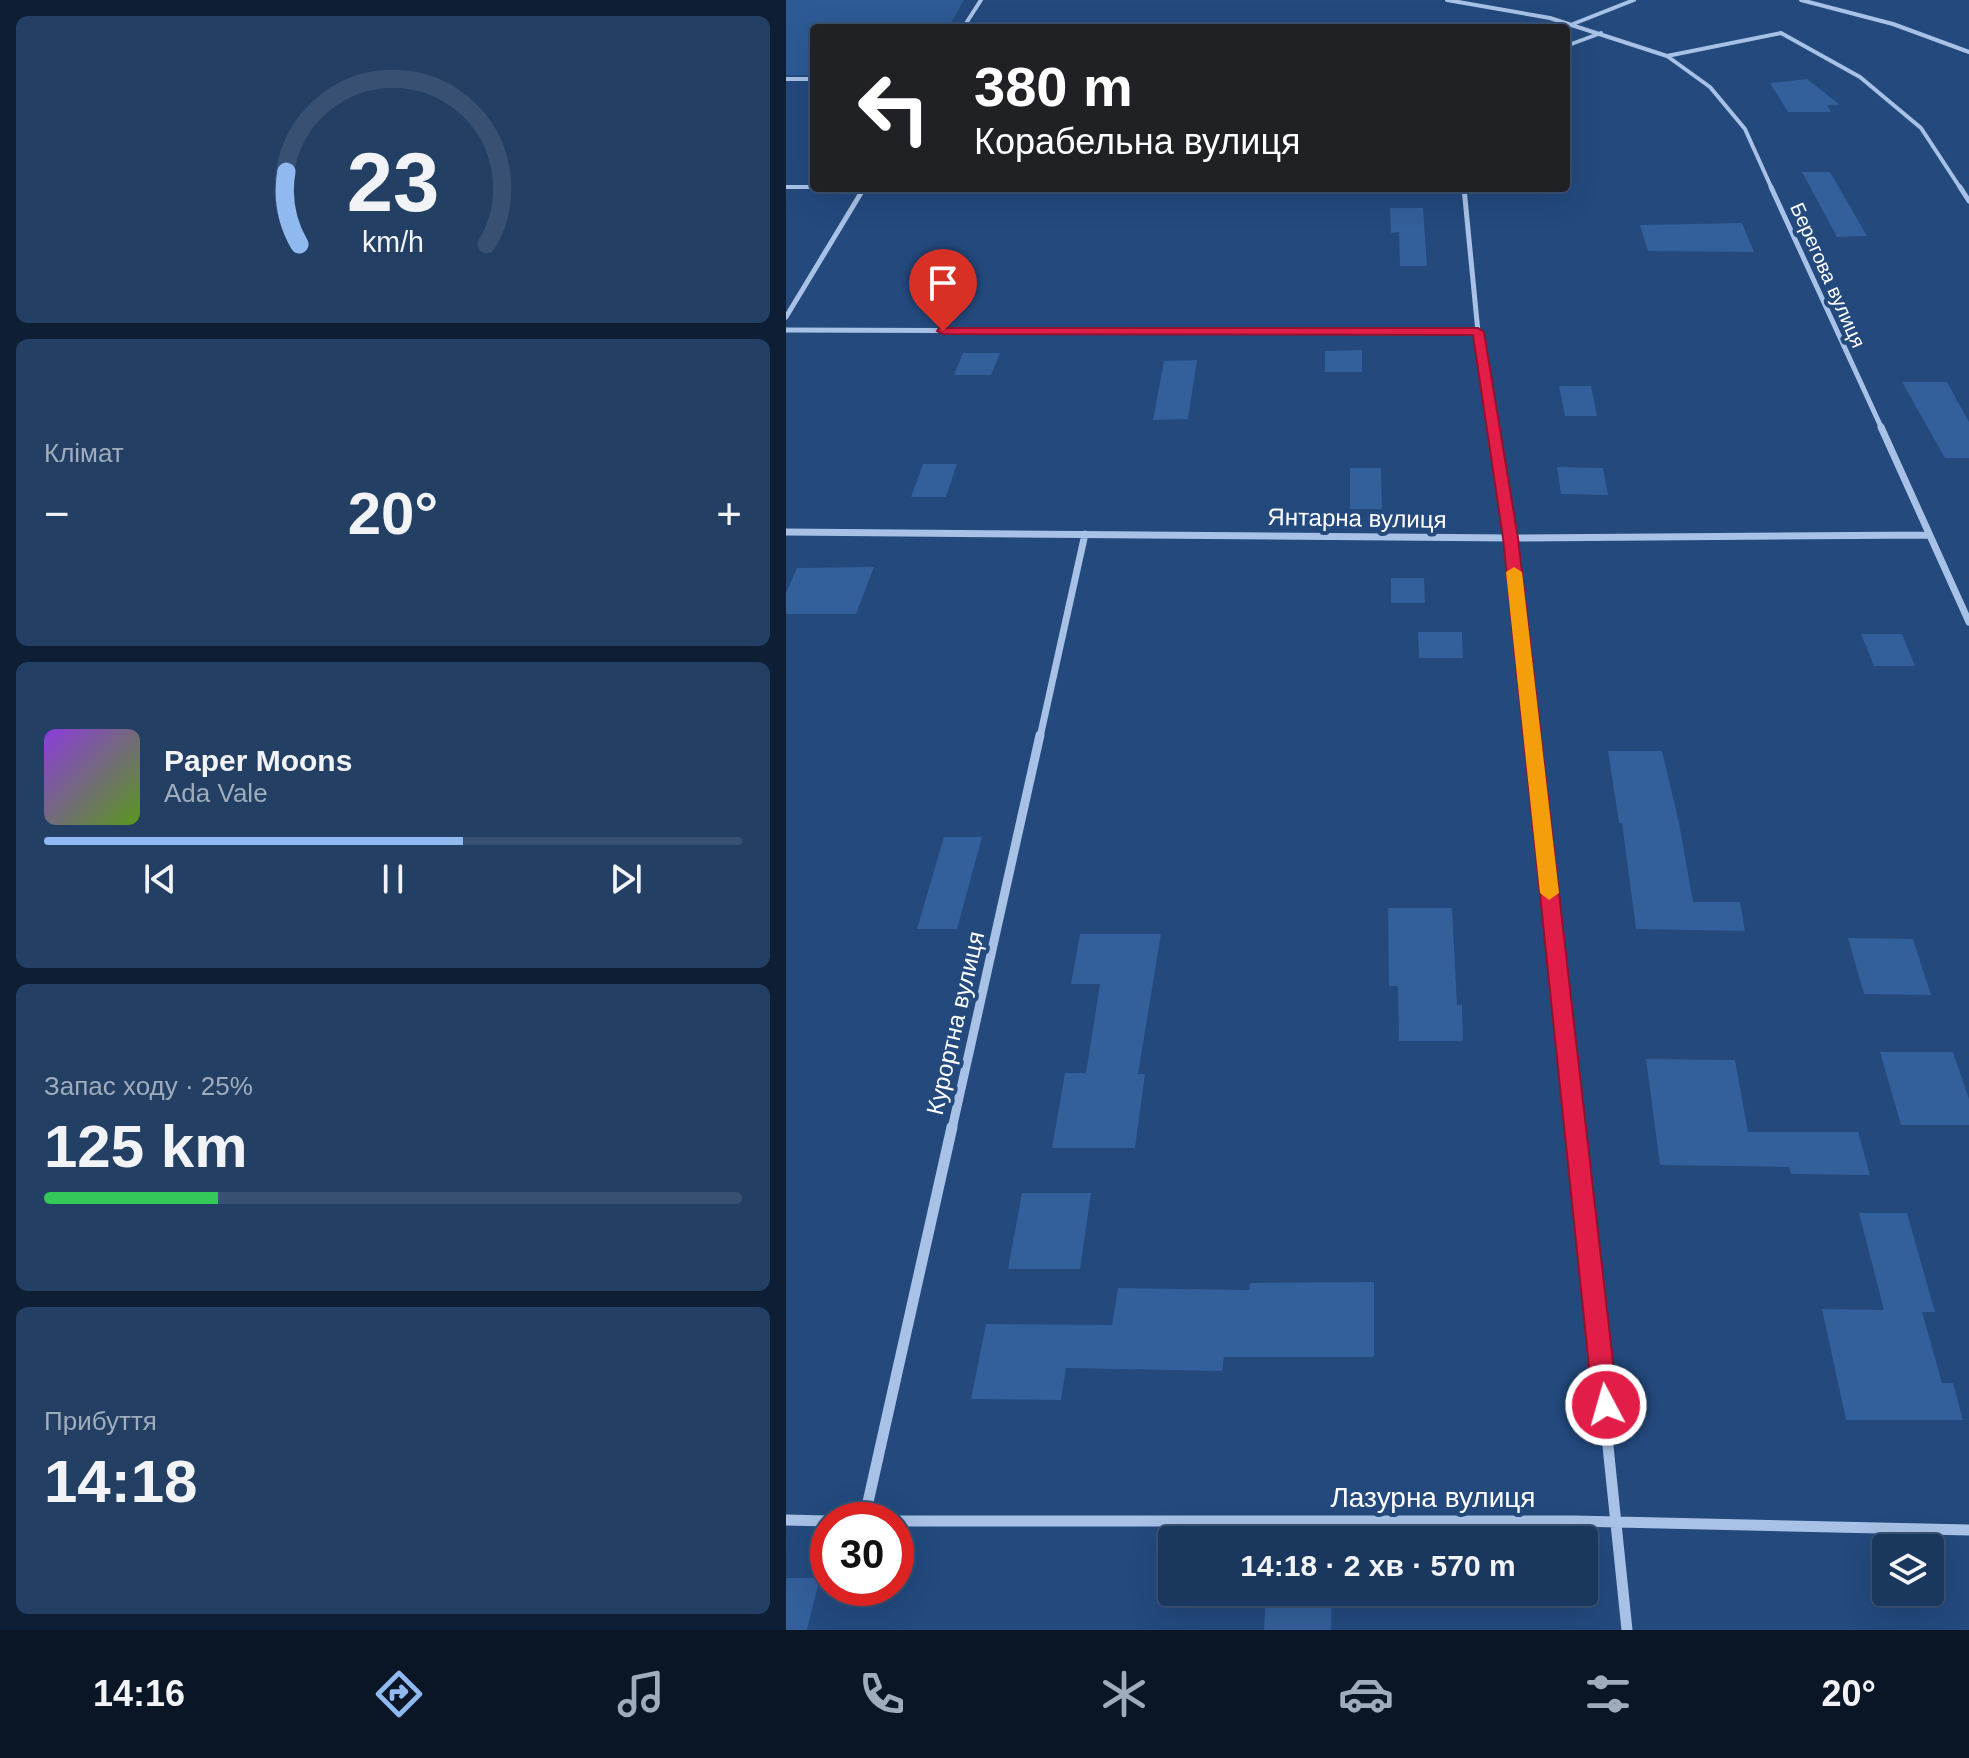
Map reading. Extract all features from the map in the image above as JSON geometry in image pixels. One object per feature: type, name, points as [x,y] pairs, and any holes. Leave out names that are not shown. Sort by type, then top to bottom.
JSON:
[{"type":"street","points":[[966,24],[981,0]]},
{"type":"street","name":"Берегова вулиця","points":[[1447,0],[1518,11],[1601,33],[1667,56],[1710,87],[1745,129],[1969,622]]},
{"type":"street","points":[[1573,24],[1634,0]]},
{"type":"street","points":[[1801,0],[1893,24],[1969,52]]},
{"type":"street","points":[[1570,45],[1601,33]]},
{"type":"street","points":[[1667,56],[1781,33],[1860,77],[1921,128],[1969,201]]},
{"type":"street","points":[[786,79],[810,79]]},
{"type":"street","points":[[786,187],[810,187]]},
{"type":"street","points":[[786,317],[862,192]]},
{"type":"street","points":[[1464,192],[1478,332],[1511,538],[1627,1630]]},
{"type":"street","points":[[786,330],[1478,332]]},
{"type":"street","name":"Янтарна вулиця","points":[[786,532],[1511,538],[1928,535]]},
{"type":"street","name":"Курортна вулиця","points":[[868,1502],[1085,534]]},
{"type":"street","points":[[786,1520],[810,1521]]},
{"type":"street","name":"Лазурна вулиця","points":[[914,1521],[1618,1523],[1969,1530]]},
{"type":"shaded area","points":[[786,0],[964,0],[950,24],[810,24],[810,75],[786,75]]},
{"type":"building","points":[[1807,79],[1840,105],[1827,105],[1831,112],[1788,112],[1770,83]]},
{"type":"building","points":[[1802,172],[1830,172],[1867,236],[1837,237]]},
{"type":"building","points":[[1390,208],[1423,208],[1427,266],[1400,266],[1399,232],[1391,233]]},
{"type":"building","points":[[1742,223],[1754,252],[1648,251],[1640,225]]},
{"type":"building","points":[[1362,350],[1362,372],[1325,372],[1325,351]]},
{"type":"building","points":[[963,353],[1000,353],[991,375],[954,375]]},
{"type":"building","points":[[1197,360],[1188,419],[1153,420],[1164,361]]},
{"type":"building","points":[[1902,382],[1947,382],[1969,422],[1969,458],[1945,458]]},
{"type":"building","points":[[1559,386],[1591,386],[1597,416],[1565,416]]},
{"type":"building","points":[[923,464],[957,464],[946,497],[911,497]]},
{"type":"building","points":[[1557,467],[1603,468],[1608,495],[1561,494]]},
{"type":"building","points":[[1350,468],[1381,468],[1382,509],[1350,509]]},
{"type":"building","points":[[874,567],[856,614],[786,614],[786,593],[797,568]]},
{"type":"building","points":[[1391,578],[1424,578],[1425,603],[1391,603]]},
{"type":"building","points":[[1418,632],[1462,632],[1463,658],[1419,658]]},
{"type":"building","points":[[1861,634],[1902,634],[1915,666],[1874,666]]},
{"type":"building","points":[[1608,751],[1662,751],[1693,902],[1740,902],[1745,931],[1636,929],[1622,823],[1619,823]]},
{"type":"building","points":[[944,837],[982,837],[957,929],[917,929]]},
{"type":"building","points":[[1388,908],[1452,908],[1457,1005],[1462,1005],[1463,1041],[1399,1041],[1398,986],[1389,986]]},
{"type":"building","points":[[1080,934],[1161,934],[1138,1074],[1145,1074],[1135,1148],[1052,1148],[1065,1073],[1086,1073],[1100,984],[1071,984]]},
{"type":"building","points":[[1848,938],[1913,939],[1931,995],[1864,994]]},
{"type":"building","points":[[1880,1052],[1953,1052],[1969,1099],[1969,1125],[1901,1125]]},
{"type":"building","points":[[1646,1059],[1735,1060],[1748,1132],[1858,1132],[1870,1175],[1791,1174],[1789,1167],[1660,1165]]},
{"type":"building","points":[[1022,1193],[1091,1193],[1080,1269],[1008,1269]]},
{"type":"building","points":[[1859,1213],[1907,1213],[1935,1312],[1922,1312],[1942,1383],[1953,1383],[1963,1420],[1846,1420],[1822,1309],[1884,1310]]},
{"type":"building","points":[[1374,1282],[1374,1357],[1224,1357],[1222,1371],[1066,1368],[1061,1400],[971,1399],[986,1324],[1112,1325],[1118,1288],[1249,1290],[1250,1283]]},
{"type":"building","points":[[786,1578],[810,1578],[810,1606],[813,1606],[807,1630],[786,1630]]},
{"type":"building","points":[[1265,1606],[1332,1606],[1331,1630],[1264,1630]]},
{"type":"slow traffic","points":[[1514,572],[1549,893]]},
{"type":"route","points":[[943,331],[1478,332],[1511,538],[1606,1405]]}]
